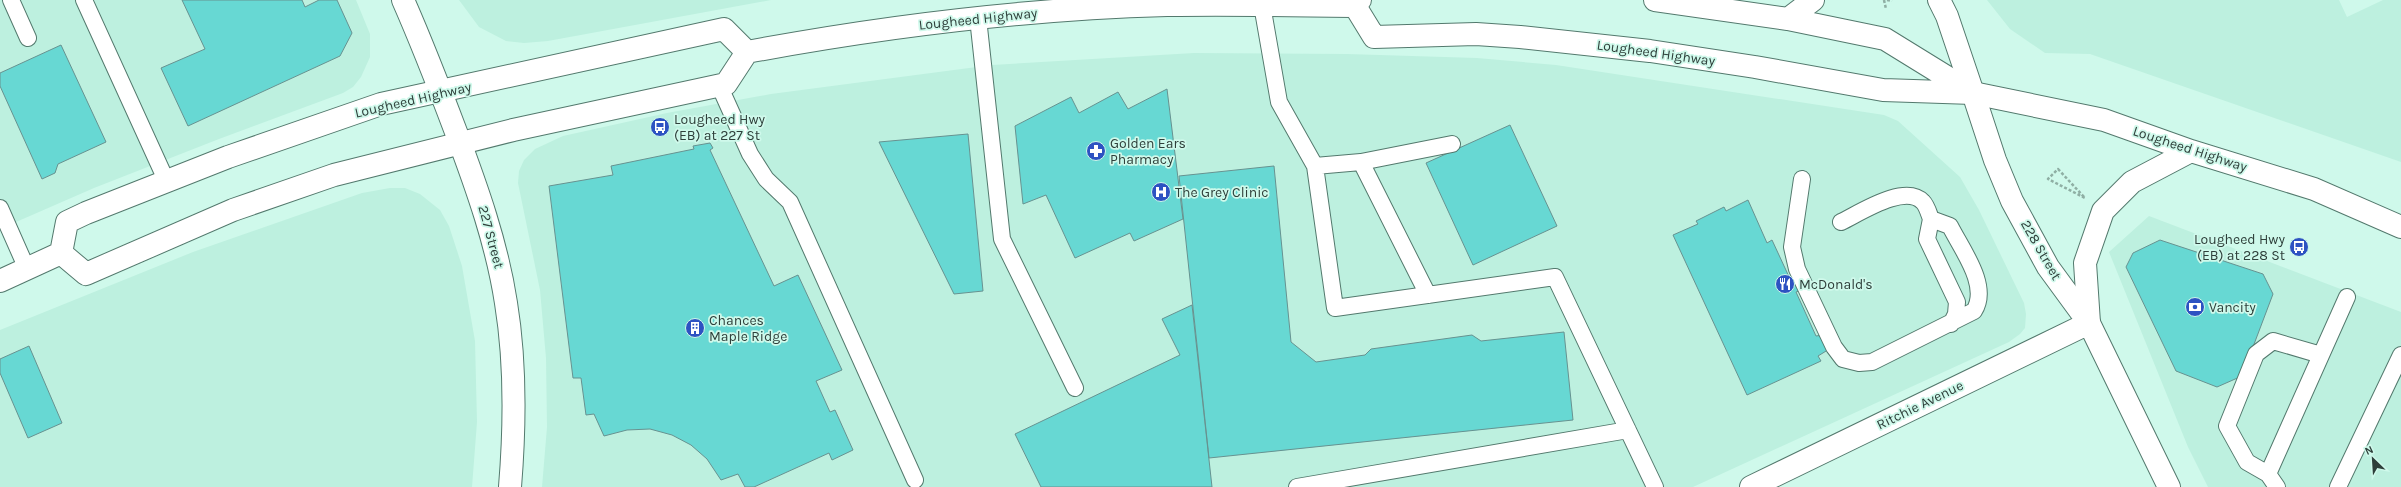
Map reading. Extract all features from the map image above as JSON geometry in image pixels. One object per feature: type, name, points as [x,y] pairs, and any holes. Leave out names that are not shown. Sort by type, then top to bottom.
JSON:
[{"type":"main road","name":"227 Street","points":[[403,0],[460,142],[488,224],[506,304],[514,377],[510,487]]},
{"type":"main road","name":"Lougheed Highway","points":[[1655,0],[1788,19],[1885,39],[1973,93]]},
{"type":"main road","points":[[1788,19],[1813,0]]},
{"type":"main road","name":"228 Street","points":[[1939,0],[1947,16],[1995,160],[2012,200],[2048,267],[2089,323],[2169,487]]},
{"type":"main road","name":"Lougheed Highway","points":[[61,253],[67,222],[166,180],[235,154],[381,104],[724,29],[747,52],[850,34],[978,18],[1150,6],[1262,4],[1357,3],[1374,36],[1476,34],[1520,37],[1732,63],[1883,90],[1973,93],[2104,120],[2191,151],[2314,189],[2401,227]]},
{"type":"main road","points":[[0,281],[61,253],[86,274],[233,210],[334,175],[460,142],[726,84],[747,52]]},
{"type":"main road","points":[[2089,323],[2085,263],[2103,212],[2132,182],[2191,151]]},
{"type":"main road","name":"Ritchie Avenue","points":[[1751,487],[2089,323]]},
{"type":"lane","points":[[11,0],[28,38]]},
{"type":"lane","points":[[84,0],[166,180]]},
{"type":"lane","points":[[1262,4],[1279,102],[1315,166],[1335,308],[1555,277],[1656,487]]},
{"type":"lane","points":[[978,18],[1002,239],[1075,388]]},
{"type":"lane","points":[[719,85],[750,154],[766,179],[790,202],[915,480]]},
{"type":"lane","points":[[1315,166],[1361,162],[1452,144]]},
{"type":"lane","points":[[1361,162],[1428,295]]},
{"type":"lane","points":[[1802,179],[1792,247],[1798,269],[1834,347],[1843,359],[1859,363],[1872,362],[1974,312],[1979,304],[1981,295],[1979,283],[1950,226],[1931,219]]},
{"type":"lane","points":[[1841,222],[1891,198],[1903,195],[1916,197],[1924,203],[1931,219],[1927,239],[1957,302],[1956,314],[1951,324]]},
{"type":"lane","points":[[0,208],[27,269]]},
{"type":"lane","points":[[2321,355],[2273,340],[2256,354],[2227,426],[2248,462],[2273,481],[2321,355],[2346,298]]},
{"type":"lane","points":[[2338,487],[2401,355]]},
{"type":"lane","points":[[1297,487],[1628,430]]},
{"type":"path","points":[[1884,0],[1886,11]]},
{"type":"path","points":[[1887,0],[1892,1]]},
{"type":"path","points":[[2058,169],[2085,198],[2060,185],[2048,179],[2058,169]]},
{"type":"shaded area","points":[[0,0],[356,0],[370,34],[370,57],[361,77],[353,87],[343,93],[219,139],[94,188],[0,229]]},
{"type":"shaded area","points":[[459,0],[771,0],[548,41],[524,43],[506,41],[479,27]]},
{"type":"shaded area","points":[[1987,0],[2339,0],[2347,17],[2383,0],[2401,0],[2401,162],[2090,54],[2045,53],[2010,29]]},
{"type":"shaded area","points":[[1194,53],[1347,54],[1477,58],[1556,65],[1884,115],[1898,121],[1960,177],[1979,210],[2024,303],[2026,314],[2025,328],[2020,334],[2009,342],[1693,487],[542,487],[547,427],[546,358],[540,290],[518,183],[519,171],[524,160],[535,149],[563,136],[667,113],[771,94],[992,65]]},
{"type":"shaded area","points":[[390,188],[405,188],[420,194],[440,210],[449,226],[462,266],[475,341],[477,422],[472,487],[0,487],[0,330],[193,252],[362,193]]},
{"type":"shaded area","points":[[2149,216],[2401,312],[2401,487],[2208,487],[2188,447],[2109,252]]},
{"type":"building","points":[[182,0],[302,0],[305,7],[319,0],[337,0],[352,33],[340,56],[188,126],[161,68],[205,49]]},
{"type":"building","points":[[61,45],[106,142],[58,164],[55,173],[42,179],[0,86],[0,73]]},
{"type":"building","name":"Golden Ears Pharmacy","points":[[1167,89],[1183,219],[1134,241],[1130,233],[1075,258],[1046,195],[1023,204],[1015,126],[1071,97],[1079,113],[1118,92],[1128,109]]},
{"type":"building","points":[[1510,125],[1557,226],[1473,265],[1426,163]]},
{"type":"building","points":[[968,134],[983,291],[954,294],[879,142]]},
{"type":"building","name":"Chances Maple Ridge","points":[[710,143],[713,148],[710,150],[774,286],[798,275],[842,370],[816,381],[830,412],[835,410],[853,450],[832,460],[829,453],[754,487],[745,487],[738,474],[721,480],[707,459],[691,445],[672,435],[650,429],[627,430],[604,436],[594,414],[586,415],[581,378],[573,378],[549,186],[613,175],[611,166],[694,149],[693,146]]},
{"type":"building","points":[[1274,166],[1291,342],[1316,362],[1365,355],[1371,349],[1472,335],[1481,341],[1564,332],[1573,420],[1209,458],[1179,176]]},
{"type":"building","points":[[1748,200],[1767,243],[1772,240],[1791,281],[1797,279],[1802,290],[1796,292],[1816,336],[1823,335],[1831,348],[1818,356],[1821,361],[1747,395],[1673,235],[1698,224],[1696,221],[1724,207],[1726,211]]},
{"type":"building","points":[[2160,240],[2263,274],[2273,294],[2242,376],[2217,387],[2176,371],[2126,267],[2133,253]]},
{"type":"building","points":[[1192,305],[1212,487],[1041,487],[1015,434],[1180,355],[1162,319]]},
{"type":"building","points":[[29,346],[62,423],[28,438],[0,373],[0,359]]},
{"type":"place","name":"Lougheed Hwy (EB) at 227 St","points":[[660,127]]},
{"type":"place","name":"Golden Ears Pharmacy","points":[[1096,151]]},
{"type":"place","name":"The Grey Clinic","points":[[1161,192]]},
{"type":"place","name":"Lougheed Hwy (EB) at 228 St","points":[[2299,247]]},
{"type":"place","name":"McDonald's","points":[[1785,284]]},
{"type":"place","name":"Vancity","points":[[2195,307]]},
{"type":"place","name":"Chances Maple Ridge","points":[[695,328]]}]
